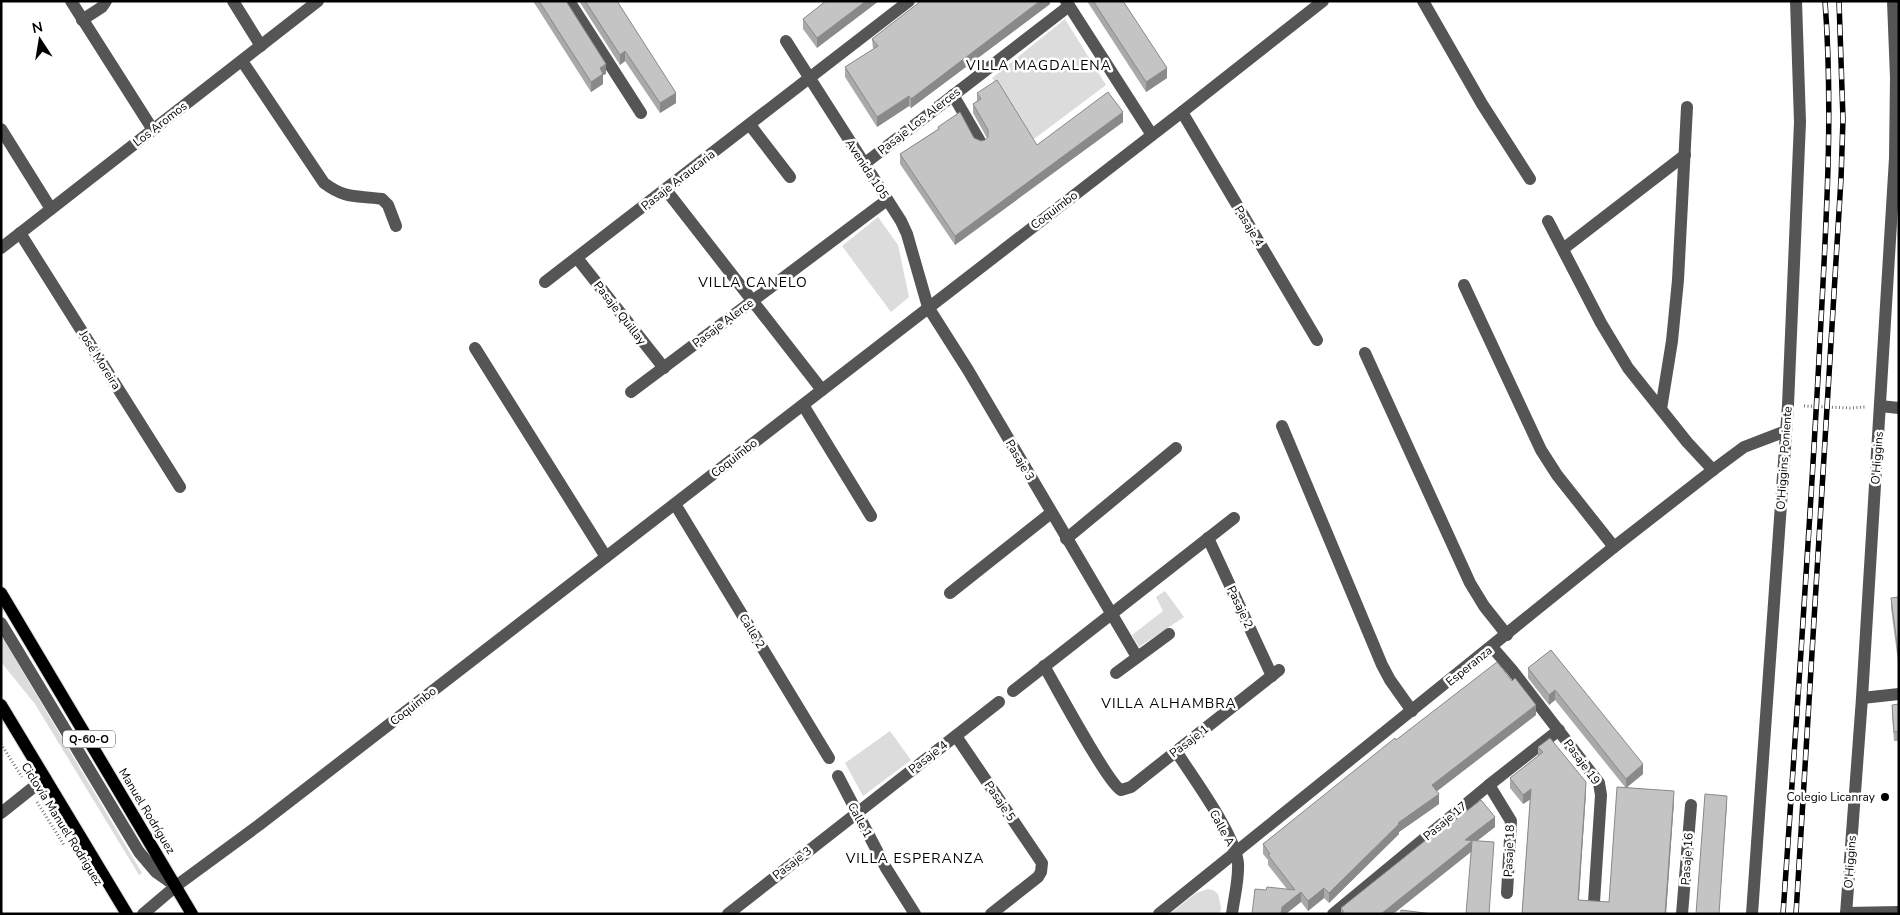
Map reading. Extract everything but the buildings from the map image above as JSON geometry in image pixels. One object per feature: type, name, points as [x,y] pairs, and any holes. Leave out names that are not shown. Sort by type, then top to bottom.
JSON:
[{"type":"main road","name":"Manuel Rodríguez","points":[[1,593],[192,914]]},
{"type":"main road","points":[[1,706],[127,914]]},
{"type":"street","points":[[71,1],[153,130]]},
{"type":"street","points":[[82,20],[102,7],[106,1]]},
{"type":"street","points":[[233,1],[261,46]]},
{"type":"street","name":"Los Aromos","points":[[1,248],[318,1]]},
{"type":"street","points":[[569,1],[641,113]]},
{"type":"street","name":"Pasaje Araucaria","points":[[545,282],[909,1]]},
{"type":"street","points":[[1423,1],[1482,104],[1530,179]]},
{"type":"street","name":"O'Higgins Poniente","points":[[1752,914],[1788,405],[1800,132],[1796,1]]},
{"type":"street","name":"O'Higgins","points":[[1846,913],[1862,698],[1896,130],[1894,1]]},
{"type":"street","name":"Coquimbo","points":[[143,914],[176,886],[259,825],[1182,112],[1320,2]]},
{"type":"street","points":[[1068,3],[1152,135]]},
{"type":"street","name":"Pasaje Los Alerces","points":[[864,164],[1068,3]]},
{"type":"street","name":"Avenida 105","points":[[786,41],[907,234],[928,307]]},
{"type":"street","points":[[242,61],[324,183],[336,192],[347,196],[382,199],[388,205],[396,226]]},
{"type":"street","points":[[953,95],[981,144]]},
{"type":"street","points":[[1661,410],[1672,341],[1678,280],[1687,107]]},
{"type":"street","name":"Pasaje 4","points":[[1182,112],[1317,340]]},
{"type":"street","points":[[750,125],[790,177]]},
{"type":"street","points":[[1,129],[51,209]]},
{"type":"street","points":[[1562,249],[1685,155]]},
{"type":"street","points":[[666,190],[822,390]]},
{"type":"street","name":"Pasaje Alerce","points":[[631,392],[887,200]]},
{"type":"street","points":[[1548,221],[1613,346],[1628,368],[1687,442],[1714,470]]},
{"type":"street","name":"José Moreira","points":[[20,233],[180,486]]},
{"type":"street","name":"Pasaje Quillay","points":[[577,258],[664,368]]},
{"type":"street","points":[[1464,285],[1541,450],[1557,475],[1614,547]]},
{"type":"street","name":"Pasaje 3","points":[[928,307],[968,370],[1137,657]]},
{"type":"street","points":[[475,348],[606,557]]},
{"type":"street","points":[[1365,352],[1470,583],[1484,606],[1507,635]]},
{"type":"street","points":[[803,405],[871,516]]},
{"type":"street","points":[[1880,406],[1899,408]]},
{"type":"street","points":[[1282,426],[1382,665],[1412,711]]},
{"type":"street","name":"Esperanza","points":[[1159,914],[1236,854],[1614,547],[1744,447],[1786,430]]},
{"type":"street","points":[[1066,539],[1176,448]]},
{"type":"street","name":"Calle 2","points":[[675,504],[828,758]]},
{"type":"street","points":[[950,593],[1051,513]]},
{"type":"street","points":[[1013,691],[1234,518]]},
{"type":"street","name":"Pasaje 2","points":[[1208,538],[1275,673]]},
{"type":"street","points":[[1,623],[138,852],[156,872],[176,886]]},
{"type":"street","points":[[1116,673],[1169,634]]},
{"type":"street","name":"Pasaje 19","points":[[1492,647],[1597,778],[1600,788],[1594,902]]},
{"type":"street","name":"Pasaje 1","points":[[1044,666],[1104,769],[1115,786],[1121,790],[1131,787],[1275,673]]},
{"type":"street","points":[[1862,698],[1899,694]]},
{"type":"street","name":"Pasaje 4","points":[[856,813],[999,702]]},
{"type":"street","name":"Pasaje 17","points":[[1332,914],[1558,730]]},
{"type":"street","name":"Pasaje 5","points":[[956,736],[1040,858],[1043,867],[1038,877],[991,914]]},
{"type":"street","name":"Calle A","points":[[1176,751],[1228,833],[1236,854],[1238,866],[1232,914]]},
{"type":"street","name":"Calle 1","points":[[838,776],[886,868],[915,914]]},
{"type":"street","points":[[1,813],[45,778]]},
{"type":"street","name":"Pasaje 18","points":[[1489,785],[1511,821],[1507,893]]},
{"type":"street","name":"Pasaje 16","points":[[1682,914],[1691,805]]},
{"type":"street","name":"Pasaje 3","points":[[728,914],[856,813]]},
{"type":"street","points":[[1846,913],[1899,912]]},
{"type":"path","points":[[1788,405],[1850,408],[1880,406]]},
{"type":"path","name":"Ciclovía Manuel Rodriguez","points":[[1,744],[67,850]]},
{"type":"shaded area","points":[[1065,19],[1106,85],[1034,139],[992,78]]},
{"type":"shaded area","points":[[878,217],[898,245],[909,297],[891,312],[842,246]]},
{"type":"shaded area","points":[[1165,591],[1184,617],[1139,647],[1132,635],[1163,611],[1156,597]]},
{"type":"shaded area","points":[[1,635],[142,873],[139,875],[35,704],[1,662]]},
{"type":"shaded area","points":[[890,731],[911,760],[863,796],[845,763]]},
{"type":"shaded area","points":[[1208,889],[1218,894],[1221,907],[1220,914],[1170,914],[1196,893]]},
{"type":"railway","points":[[1783,914],[1811,498],[1826,225],[1829,91],[1825,1]]},
{"type":"railway","points":[[1796,914],[1841,179],[1843,119],[1839,1]]},
{"type":"place","name":"Colegio Licanray","points":[[1885,797]]},
{"type":"district","name":"VILLA MAGDALENA","points":[[1039,65]]},
{"type":"district","name":"VILLA CANELO","points":[[753,282]]},
{"type":"district","name":"VILLA ALHAMBRA","points":[[1169,703]]},
{"type":"district","name":"VILLA ESPERANZA","points":[[915,858]]}]
